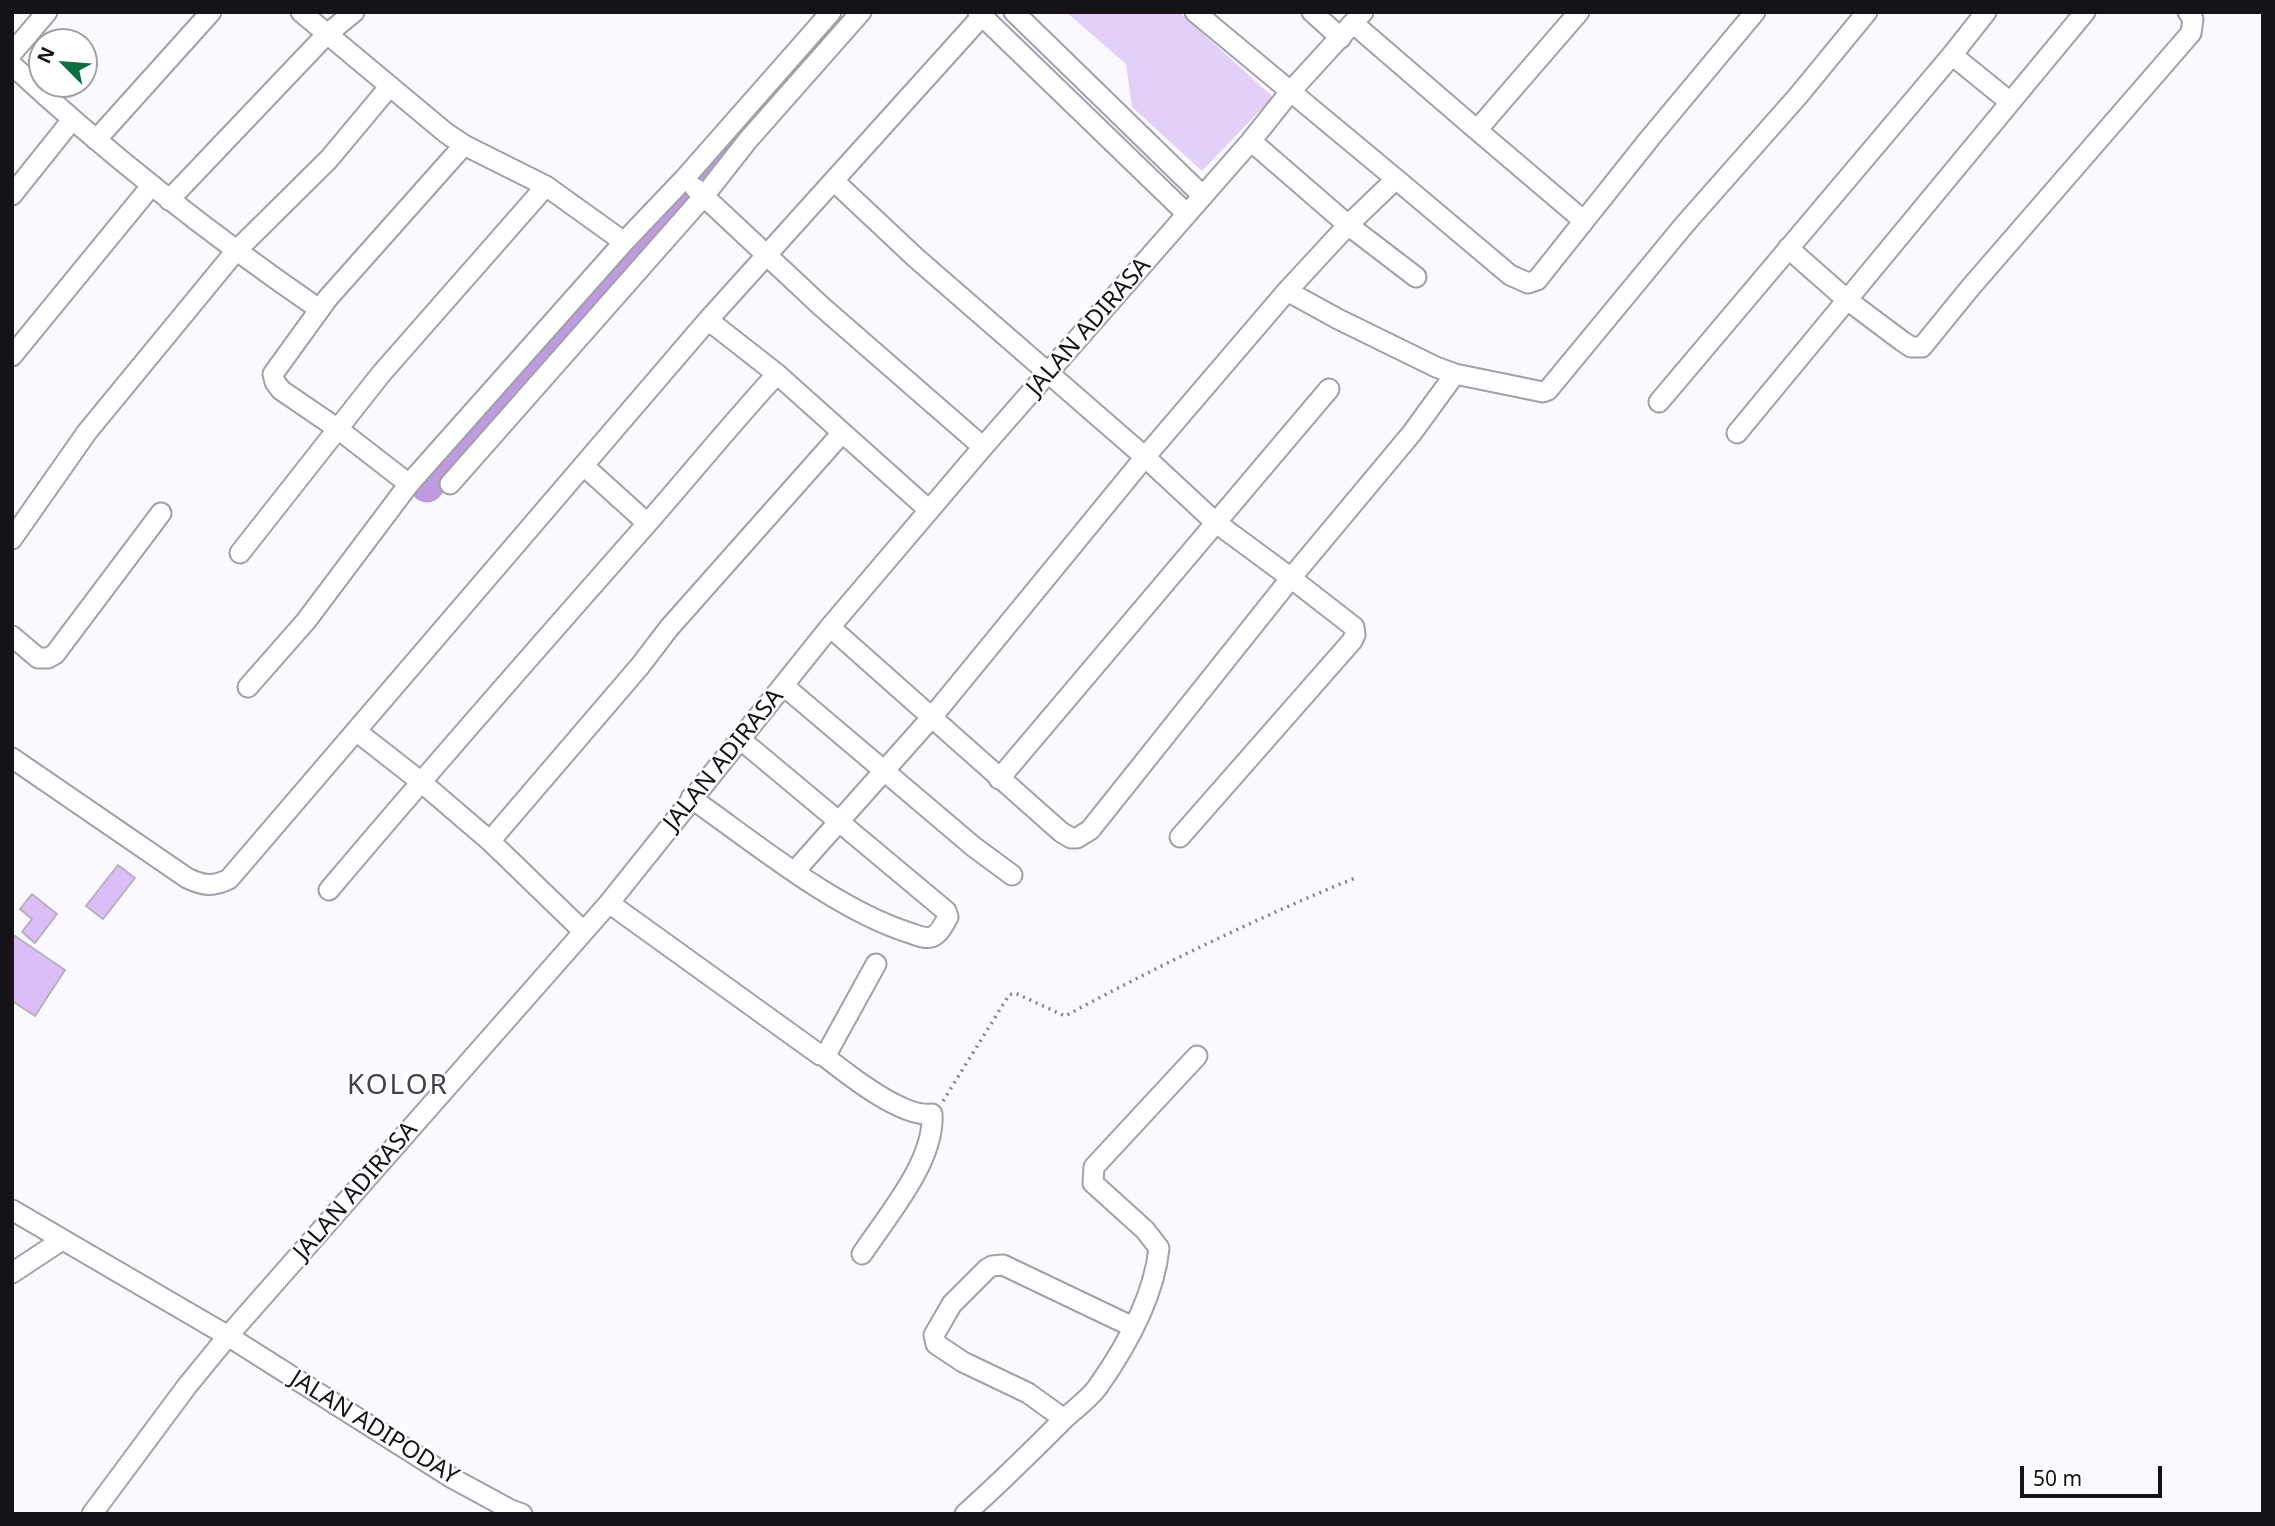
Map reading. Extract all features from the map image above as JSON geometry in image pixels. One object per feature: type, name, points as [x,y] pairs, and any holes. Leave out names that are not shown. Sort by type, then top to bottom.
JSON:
[{"type":"street","points":[[12,53],[47,12]]},
{"type":"street","points":[[96,140],[211,12]]},
{"type":"street","points":[[301,12],[446,134],[547,186],[625,242]]},
{"type":"street","points":[[169,200],[326,34],[354,12]]},
{"type":"street","points":[[248,687],[306,621],[409,484],[625,242],[685,180],[831,12]]},
{"type":"street","points":[[450,484],[861,12]]},
{"type":"street","points":[[1014,12],[1203,196]]},
{"type":"street","points":[[1195,12],[1510,275],[1528,283],[1537,280],[1755,12]]},
{"type":"street","points":[[1312,12],[1353,24],[1584,221]]},
{"type":"street","points":[[1477,130],[1579,12]]},
{"type":"street","points":[[1287,291],[1338,319],[1455,374],[1543,392],[1548,390],[1685,223],[1798,96],[1867,12]]},
{"type":"street","points":[[1659,402],[1986,12]]},
{"type":"street","points":[[1737,433],[2085,12]]},
{"type":"street","points":[[1788,248],[1846,299],[1902,341],[1911,347],[1922,347],[1969,288],[2191,33],[2193,19],[2188,12]]},
{"type":"street","points":[[12,758],[187,878],[203,886],[217,885],[229,879],[708,320],[980,14],[1186,214]]},
{"type":"street","name":"JALAN ADIRASA","points":[[92,1514],[187,1386],[228,1336],[608,903],[830,627],[929,510],[1251,141],[1290,92],[1353,24]]},
{"type":"street","points":[[1952,55],[2010,102]]},
{"type":"street","points":[[12,65],[72,121],[169,200],[235,252],[319,309]]},
{"type":"street","points":[[12,539],[87,432],[235,252],[329,159],[390,86]]},
{"type":"street","points":[[12,195],[72,121]]},
{"type":"street","points":[[1251,141],[1348,225],[1416,277]]},
{"type":"street","points":[[409,484],[338,429],[281,390],[273,374],[319,309],[464,145]]},
{"type":"street","points":[[795,871],[932,717],[1145,457],[1287,291],[1348,225],[1396,179]]},
{"type":"street","points":[[685,180],[821,306],[983,447]]},
{"type":"street","points":[[834,181],[916,258],[1145,457],[1214,522],[1354,627],[1355,635],[1180,837]]},
{"type":"street","points":[[12,356],[152,186]]},
{"type":"street","points":[[240,553],[381,374],[547,186]]},
{"type":"street","points":[[708,320],[777,374],[929,510]]},
{"type":"street","points":[[328,890],[726,429],[777,374]]},
{"type":"street","points":[[830,627],[999,779],[1065,835],[1077,838],[1090,830],[1291,578],[1412,433],[1455,374]]},
{"type":"street","points":[[999,779],[1329,389]]},
{"type":"street","points":[[490,841],[640,666],[668,628],[842,433]]},
{"type":"street","points":[[584,466],[647,523]]},
{"type":"street","points":[[12,636],[37,658],[48,658],[55,654],[161,513]]},
{"type":"street","points":[[784,686],[974,847],[1012,875]]},
{"type":"street","points":[[356,731],[490,841],[583,931]]},
{"type":"street","points":[[691,798],[851,907],[897,929],[926,938],[938,933],[948,917],[946,911],[740,739]]},
{"type":"street","points":[[608,903],[771,1022],[842,1070],[909,1110],[923,1115],[932,1114],[930,1140],[911,1181],[862,1254]]},
{"type":"street","points":[[823,1055],[876,964]]},
{"type":"street","points":[[965,1514],[1000,1484],[1095,1390],[1133,1327],[1151,1291],[1159,1248],[1145,1230],[1093,1183],[1094,1167],[1197,1056]]},
{"type":"street","name":"JALAN ADIPODAY","points":[[12,1210],[228,1336],[452,1478],[515,1513]]},
{"type":"street","points":[[12,1273],[62,1240]]},
{"type":"street","points":[[1064,1419],[1028,1393],[963,1362],[936,1344],[934,1335],[951,1304],[987,1269],[1003,1265],[1133,1327]]},
{"type":"path","points":[[932,1114],[942,1103],[1009,995],[1015,993],[1065,1016],[1180,955],[1263,916],[1355,878]]},
{"type":"shaded area","points":[[1066,12],[1179,12],[1273,97],[1202,171],[1132,107],[1126,64]]},
{"type":"building","points":[[118,865],[135,878],[103,919],[86,906]]},
{"type":"building","points":[[32,894],[57,914],[35,943],[22,932],[32,919],[20,909]]},
{"type":"building","points":[[12,934],[65,970],[35,1016],[12,1001]]},
{"type":"waterway","points":[[427,486],[686,200],[752,123]]},
{"type":"district","name":"KOLOR","points":[[398,1086]]}]
